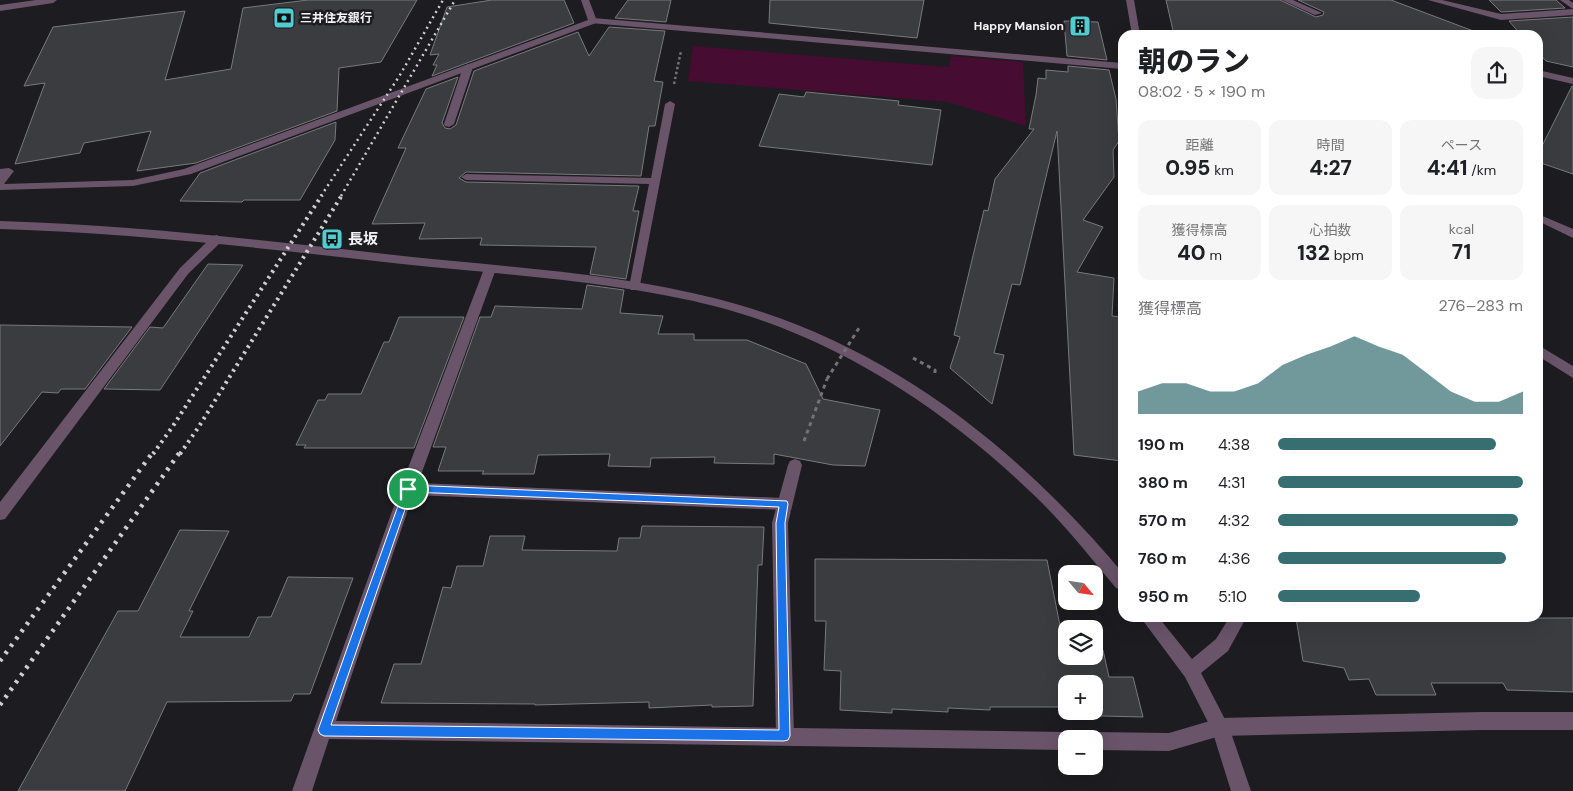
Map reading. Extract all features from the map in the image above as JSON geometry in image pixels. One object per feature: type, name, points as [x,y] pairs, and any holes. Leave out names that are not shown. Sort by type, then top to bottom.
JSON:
[{"type":"street","points":[[0,8],[53,0]]},
{"type":"street","points":[[585,0],[592,21]]},
{"type":"street","points":[[1130,0],[1135,30]]},
{"type":"street","points":[[1286,0],[1318,13]]},
{"type":"street","points":[[1432,0],[1500,17],[1573,12]]},
{"type":"street","points":[[1465,0],[1473,11]]},
{"type":"street","points":[[1564,0],[1573,7]]},
{"type":"street","points":[[0,187],[133,183],[187,172],[592,21],[1118,66]]},
{"type":"street","points":[[449,124],[468,67]]},
{"type":"street","points":[[1543,74],[1573,81]]},
{"type":"street","points":[[635,287],[670,104]]},
{"type":"street","points":[[0,172],[9,171],[0,182]]},
{"type":"street","points":[[466,177],[655,181]]},
{"type":"street","points":[[1543,219],[1573,234]]},
{"type":"street","points":[[0,225],[122,231],[490,269],[635,287],[672,293],[738,309],[808,334],[853,354],[932,401],[1004,456],[1064,513],[1117,569]]},
{"type":"street","points":[[0,514],[184,271],[217,240]]},
{"type":"street","points":[[302,791],[408,489],[490,269]]},
{"type":"street","points":[[1543,353],[1573,373]]},
{"type":"street","points":[[784,736],[780,523],[795,465]]},
{"type":"street","points":[[408,489],[784,504]]},
{"type":"street","points":[[1152,622],[1191,671],[1220,727],[1241,791]]},
{"type":"street","points":[[1191,671],[1222,645],[1236,622]]},
{"type":"street","points":[[1103,741],[1169,742],[1220,727],[1482,721],[1573,722]]},
{"type":"street","points":[[324,730],[1058,741]]},
{"type":"path","points":[[670,104],[686,30]]},
{"type":"path","points":[[795,465],[827,379],[859,328]]},
{"type":"shaded area","points":[[693,46],[949,67],[951,56],[1023,62],[1026,126],[948,102],[688,81]]},
{"type":"building","points":[[308,0],[417,0],[381,62],[339,68],[337,111],[196,163],[137,171],[151,131],[84,143],[80,153],[15,164],[45,83],[24,86],[53,27],[185,11],[165,80],[231,69],[243,8]]},
{"type":"building","points":[[492,0],[564,0],[574,23],[432,76],[437,65],[433,65],[439,54],[430,55],[447,7]]},
{"type":"building","points":[[628,0],[671,0],[666,22],[615,18]]},
{"type":"building","points":[[770,0],[924,0],[917,38],[769,23]]},
{"type":"building","points":[[1166,0],[1280,0],[1316,17],[1323,15],[1324,12],[1298,0],[1391,0],[1471,30],[1173,30]]},
{"type":"building","points":[[1489,0],[1556,0],[1565,8],[1501,12]]},
{"type":"building","points":[[1573,17],[1573,67],[1546,61],[1543,58],[1543,30],[1517,30],[1509,21]]},
{"type":"building","points":[[1064,21],[1098,22],[1107,60],[1067,56]]},
{"type":"building","points":[[609,27],[665,31],[654,81],[663,82],[655,126],[649,126],[641,176],[466,172],[459,178],[466,182],[639,186],[633,211],[639,211],[626,279],[590,274],[596,247],[480,245],[482,238],[419,239],[425,223],[372,224],[406,148],[398,148],[426,89],[458,77],[442,123],[445,128],[450,129],[456,125],[474,71],[578,32],[589,56]]},
{"type":"building","points":[[1068,66],[1109,70],[1116,99],[1118,142],[1113,150],[1114,177],[1083,220],[1103,227],[1077,272],[1114,278],[1112,316],[1118,317],[1118,460],[1074,455],[1057,131],[1020,285],[1012,284],[994,353],[1004,355],[992,404],[950,368],[960,337],[954,335],[984,210],[988,211],[995,179],[1034,129],[1029,129],[1038,78],[1046,79],[1046,70],[1068,72]]},
{"type":"building","points":[[1573,86],[1573,174],[1543,164],[1543,144]]},
{"type":"building","points":[[806,92],[899,101],[898,105],[941,110],[932,165],[759,146],[779,94],[804,97]]},
{"type":"building","points":[[336,122],[335,140],[300,200],[244,200],[242,202],[180,201],[200,173]]},
{"type":"building","points":[[208,264],[243,265],[160,390],[104,389],[150,327],[163,328]]},
{"type":"building","points":[[587,285],[624,290],[620,313],[663,316],[658,334],[694,334],[694,340],[747,340],[806,364],[823,399],[880,410],[865,466],[833,465],[774,454],[774,464],[714,463],[715,457],[651,458],[650,467],[608,466],[610,454],[538,455],[534,474],[482,474],[484,471],[438,471],[446,447],[433,447],[480,317],[491,317],[495,306],[582,309]]},
{"type":"building","points":[[399,317],[464,317],[414,448],[304,448],[306,445],[296,445],[318,400],[325,400],[328,394],[361,394],[384,342],[389,342]]},
{"type":"building","points":[[0,325],[132,327],[85,389],[61,389],[58,393],[42,392],[0,446]]},
{"type":"building","points":[[642,526],[764,527],[762,565],[758,565],[753,706],[712,707],[712,705],[649,708],[649,702],[535,705],[381,703],[394,664],[421,664],[443,587],[451,588],[457,566],[483,566],[490,536],[525,536],[522,550],[617,551],[619,538],[640,538]]},
{"type":"building","points":[[180,530],[229,531],[189,611],[193,611],[180,637],[249,637],[258,617],[271,617],[288,577],[353,578],[310,694],[294,694],[291,701],[167,702],[125,791],[18,791],[118,611],[138,611]]},
{"type":"building","points":[[815,559],[1047,560],[1059,620],[1058,665],[1103,665],[1103,650],[1109,677],[1133,677],[1143,717],[1103,716],[1103,675],[1058,675],[1058,707],[990,707],[990,710],[948,708],[948,712],[892,709],[892,713],[840,710],[841,671],[824,670],[826,621],[815,621]]},
{"type":"building","points":[[1543,618],[1573,618],[1573,692],[1507,690],[1503,683],[1431,683],[1436,695],[1376,695],[1369,679],[1349,680],[1344,668],[1303,661],[1297,622],[1543,622]]},
{"type":"railway","points":[[321,196],[400,75],[443,0]]},
{"type":"railway","points":[[341,196],[455,0]]},
{"type":"railway","points":[[153,454],[322,195]]},
{"type":"railway","points":[[180,454],[342,195]]},
{"type":"railway","points":[[0,661],[153,452]]},
{"type":"railway","points":[[0,705],[180,452]]},
{"type":"place","name":"三井住友銀行","points":[[284,18]]},
{"type":"place","name":"Happy Mansion","points":[[1080,26]]},
{"type":"place","name":"長坂","points":[[332,239]]},
{"type":"route","points":[[408,489],[784,504],[780,523],[784,736],[324,730],[408,489]]}]
